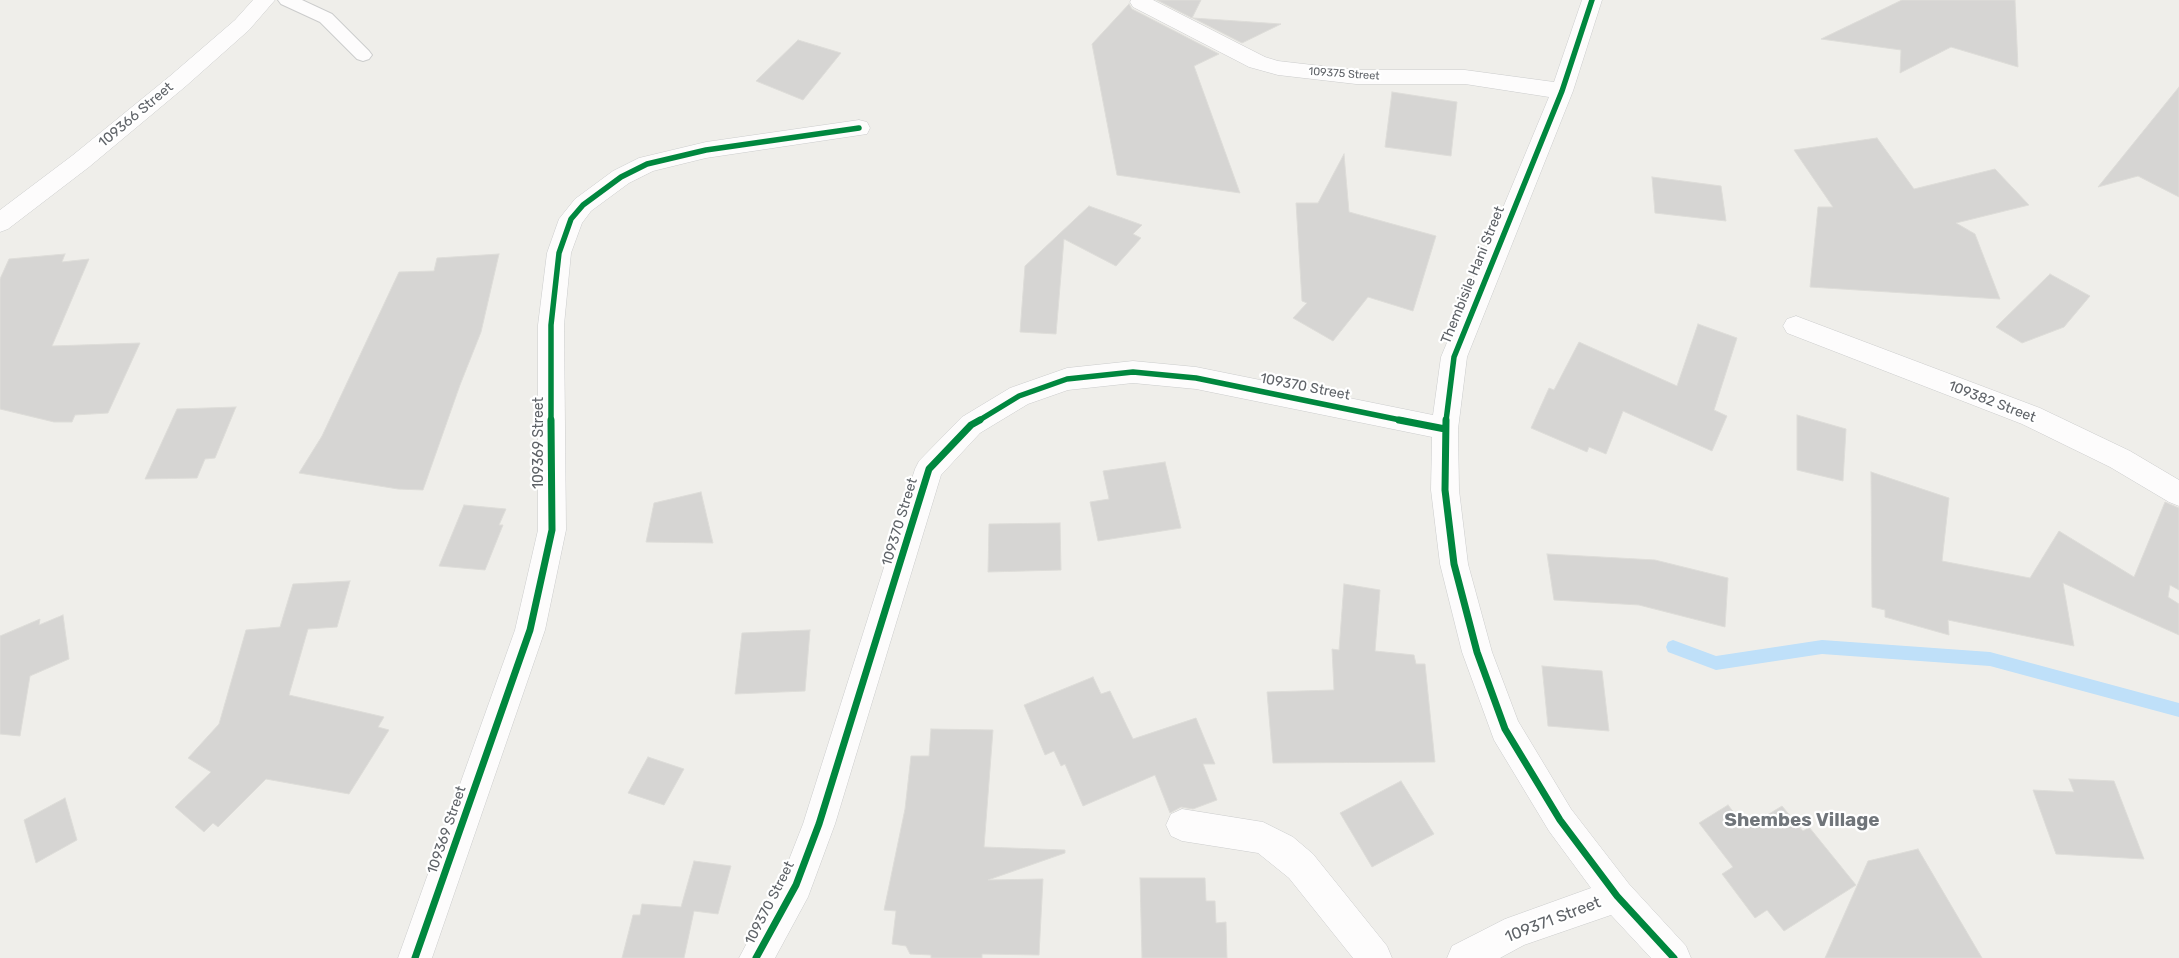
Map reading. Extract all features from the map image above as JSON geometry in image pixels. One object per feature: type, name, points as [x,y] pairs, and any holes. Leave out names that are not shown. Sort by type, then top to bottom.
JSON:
[{"type":"street","name":"109366 Street","points":[[0,222],[81,161],[178,81],[242,25],[265,0]]},
{"type":"street","name":"Thembisile Hani Street","points":[[1592,0],[1562,91],[1454,357],[1445,429],[1445,490],[1454,564],[1477,652],[1505,729],[1560,820],[1617,896],[1674,958]]},
{"type":"street","name":"109375 Street","points":[[1140,2],[1257,62],[1278,68],[1356,77],[1465,77],[1562,91]]},
{"type":"street","name":"109369 Street","points":[[415,958],[530,630],[552,530],[551,325],[559,253],[570,219],[583,205],[621,177],[648,164],[706,150],[859,128]]},
{"type":"street","name":"109382 Street","points":[[1796,326],[2031,416],[2120,459],[2179,494]]},
{"type":"street","name":"109370 Street","points":[[756,958],[796,886],[819,824],[929,469],[971,425],[1019,396],[1067,379],[1133,372],[1196,378],[1445,429]]},
{"type":"street","points":[[1182,825],[1263,838],[1281,849],[1301,866],[1375,958]]},
{"type":"street","name":"109371 Street","points":[[1464,958],[1517,931],[1617,896]]},
{"type":"lane","points":[[286,0],[326,18],[363,55]]},
{"type":"building","points":[[1157,0],[1201,0],[1192,18]]},
{"type":"building","points":[[1902,0],[2015,0],[2018,67],[1951,47],[1900,73],[1901,50],[1821,39]]},
{"type":"building","points":[[1129,4],[1132,9],[1219,54],[1194,66],[1240,193],[1117,175],[1092,44]]},
{"type":"building","points":[[1193,18],[1281,24],[1242,43]]},
{"type":"building","points":[[798,40],[841,53],[803,100],[756,81]]},
{"type":"building","points":[[2179,87],[2179,197],[2138,176],[2098,187]]},
{"type":"building","points":[[1392,92],[1457,102],[1451,156],[1385,147]]},
{"type":"building","points":[[1877,138],[1914,189],[1995,169],[2029,205],[1956,223],[1975,234],[2000,299],[1810,287],[1818,207],[1833,207],[1794,150]]},
{"type":"building","points":[[1344,154],[1349,212],[1436,236],[1413,311],[1368,297],[1333,341],[1293,318],[1307,303],[1302,301],[1296,203],[1318,203]]},
{"type":"building","points":[[1652,177],[1721,186],[1726,221],[1655,213]]},
{"type":"building","points":[[1089,206],[1142,225],[1133,234],[1141,238],[1116,266],[1064,239],[1056,334],[1020,332],[1025,266]]},
{"type":"building","points":[[65,254],[62,262],[89,259],[52,346],[140,343],[108,413],[75,415],[72,422],[54,422],[0,409],[0,279],[9,259]]},
{"type":"building","points":[[499,254],[481,332],[423,490],[398,489],[299,473],[322,436],[399,272],[434,271],[437,258]]},
{"type":"building","points":[[2050,274],[2090,296],[2064,327],[2022,343],[1996,327]]},
{"type":"building","points":[[1698,324],[1737,338],[1714,410],[1727,416],[1712,451],[1623,411],[1606,454],[1589,447],[1587,452],[1531,428],[1549,388],[1554,390],[1579,342],[1677,386]]},
{"type":"building","points":[[236,407],[215,458],[205,459],[197,478],[145,479],[177,409]]},
{"type":"building","points":[[1797,415],[1846,429],[1843,481],[1797,470]]},
{"type":"building","points":[[1165,462],[1181,528],[1098,541],[1090,502],[1109,499],[1103,471]]},
{"type":"building","points":[[1871,472],[1949,498],[1942,561],[2030,578],[2059,531],[2134,577],[2165,502],[2179,508],[2179,590],[2170,585],[2168,597],[2179,604],[2179,635],[2063,583],[2074,646],[1948,620],[1949,635],[1885,617],[1885,610],[1872,607]]},
{"type":"building","points":[[701,492],[713,543],[646,542],[654,503]]},
{"type":"building","points":[[464,505],[506,509],[499,525],[503,525],[485,570],[439,566]]},
{"type":"building","points":[[1060,523],[1061,570],[988,572],[989,524]]},
{"type":"building","points":[[1547,554],[1655,560],[1728,578],[1725,627],[1639,605],[1554,600]]},
{"type":"building","points":[[350,581],[337,627],[308,629],[289,695],[384,717],[378,727],[389,730],[349,794],[266,779],[218,827],[213,823],[204,832],[175,807],[211,772],[188,758],[219,724],[246,630],[280,627],[293,584]]},
{"type":"building","points":[[1344,584],[1380,590],[1375,651],[1414,655],[1416,664],[1425,664],[1435,762],[1273,763],[1267,692],[1334,690],[1332,649],[1339,650]]},
{"type":"building","points":[[63,615],[69,659],[30,676],[20,736],[0,734],[0,636],[40,619],[39,625]]},
{"type":"building","points":[[810,630],[805,691],[735,694],[742,633]]},
{"type":"building","points":[[1542,666],[1602,671],[1609,731],[1548,726]]},
{"type":"building","points":[[1093,677],[1101,694],[1110,691],[1133,739],[1196,718],[1215,764],[1203,764],[1217,800],[1193,809],[1181,807],[1170,813],[1155,775],[1083,806],[1065,764],[1061,766],[1054,751],[1045,755],[1024,705]]},
{"type":"building","points":[[931,729],[993,730],[984,847],[1065,850],[1065,853],[988,880],[1043,879],[1039,955],[982,954],[982,958],[931,958],[931,955],[910,954],[906,946],[892,944],[896,911],[884,910],[905,809],[911,756],[929,756]]},
{"type":"building","points":[[648,757],[684,769],[664,805],[628,793]]},
{"type":"building","points":[[2069,779],[2114,781],[2144,859],[2056,854],[2033,790],[2074,792]]},
{"type":"building","points":[[1401,781],[1434,834],[1372,867],[1340,813]]},
{"type":"building","points":[[65,798],[77,840],[36,863],[24,820]]},
{"type":"building","points":[[1728,805],[1746,828],[1782,806],[1803,831],[1809,827],[1856,885],[1784,931],[1767,910],[1755,918],[1722,874],[1733,867],[1699,823]]},
{"type":"building","points":[[1918,849],[1982,958],[1825,958],[1868,861]]},
{"type":"building","points":[[694,861],[731,866],[718,914],[694,911],[684,958],[622,958],[633,915],[640,915],[642,904],[681,907]]},
{"type":"building","points":[[1140,878],[1205,878],[1206,901],[1215,901],[1216,923],[1226,922],[1227,958],[1142,958]]},
{"type":"waterway","points":[[1673,647],[1716,663],[1822,647],[1990,659],[2179,710]]},
{"type":"cycle path","points":[[1592,0],[1562,91],[1454,357],[1445,429],[1445,490],[1454,564],[1477,652],[1505,729],[1560,820],[1617,896],[1674,958]]},
{"type":"cycle path","points":[[415,958],[530,630],[552,530],[551,325],[559,253],[571,219],[583,205],[621,177],[647,164],[706,150],[859,128]]},
{"type":"cycle path","points":[[756,958],[796,885],[819,824],[929,469],[971,425],[1019,396],[1067,379],[1133,372],[1196,378],[1445,429]]},
{"type":"district","name":"Shembes Village","points":[[1802,821]]}]
